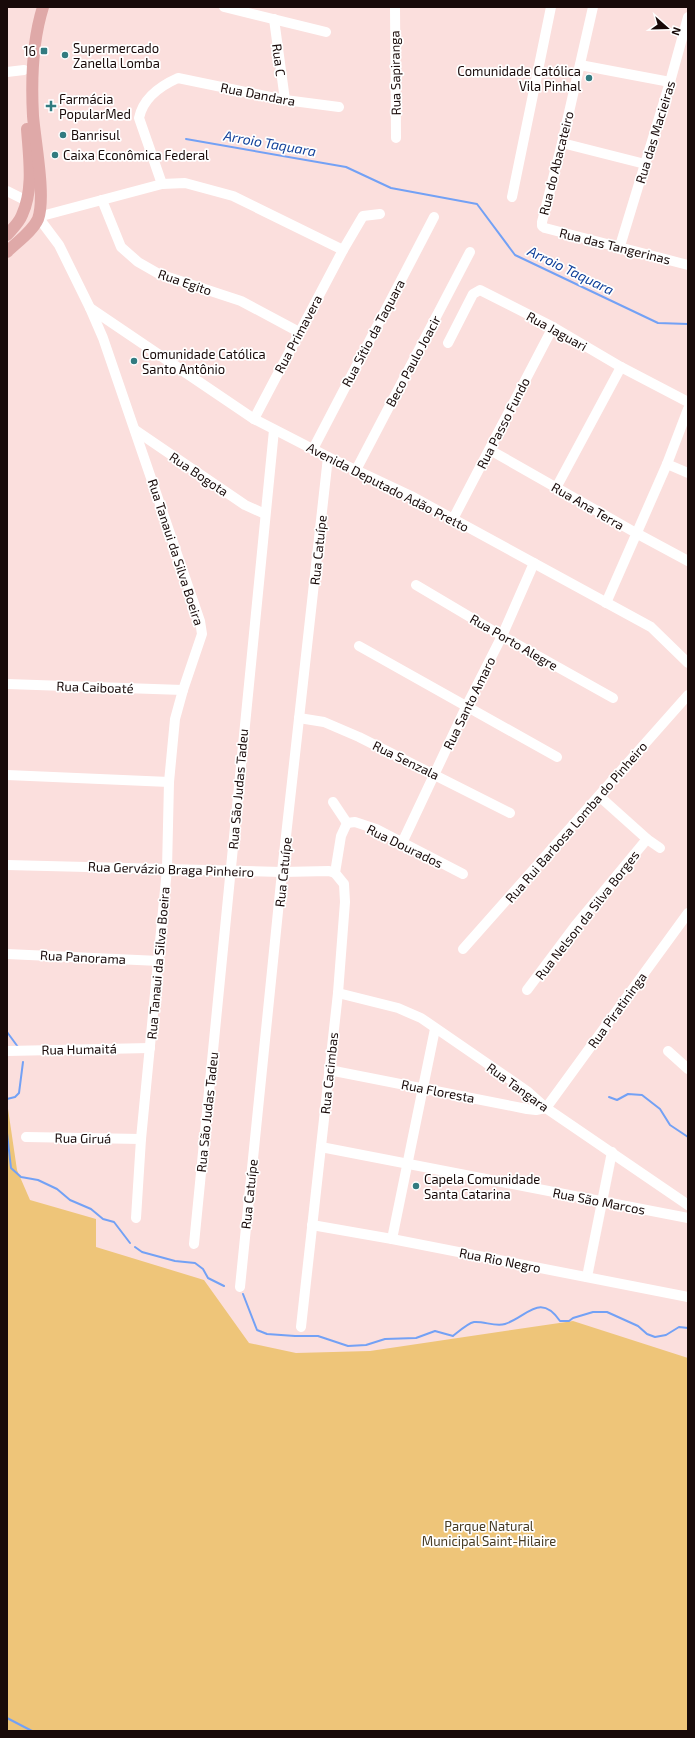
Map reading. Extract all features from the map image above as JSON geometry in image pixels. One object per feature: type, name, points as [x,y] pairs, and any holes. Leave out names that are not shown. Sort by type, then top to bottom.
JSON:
[{"type":"main road","points":[[7,235],[22,217],[30,185],[24,70],[30,23],[34,7]]},
{"type":"main road","points":[[7,252],[36,222],[42,203],[33,115],[32,69],[37,26],[43,7]]},
{"type":"main road","points":[[27,201],[42,203]]},
{"type":"main road","points":[[22,217],[36,222]]},
{"type":"street","points":[[224,7],[326,32]]},
{"type":"street","name":"Rua Sapiranga","points":[[394,7],[396,138]]},
{"type":"street","points":[[512,197],[551,7]]},
{"type":"street","name":"Rua do Abacateiro","points":[[542,226],[593,7]]},
{"type":"street","name":"Rua das Macieiras","points":[[620,246],[670,82],[688,17]]},
{"type":"street","name":"Rua C","points":[[274,19],[285,100]]},
{"type":"street","points":[[580,65],[670,82]]},
{"type":"street","points":[[7,72],[24,70]]},
{"type":"street","name":"Rua Dandara","points":[[162,184],[139,118],[141,108],[153,95],[162,86],[178,78],[285,100],[339,107]]},
{"type":"street","points":[[562,143],[645,164]]},
{"type":"street","points":[[36,222],[102,200],[162,184],[185,183],[233,196],[343,250]]},
{"type":"street","points":[[7,191],[27,201]]},
{"type":"street","name":"Rua Egito","points":[[102,200],[121,247],[138,262],[159,274],[241,302],[299,332]]},
{"type":"street","name":"Rua Primavera","points":[[254,419],[343,250],[363,216],[380,214]]},
{"type":"street","name":"Rua Sítio da Taquara","points":[[313,449],[434,217]]},
{"type":"street","name":"Rua Tanaui da Silva Boeira","points":[[36,222],[58,245],[90,308],[103,338],[200,621],[202,634],[175,719],[169,782],[167,869],[141,1139],[136,1218]]},
{"type":"street","name":"Rua das Tangerinas","points":[[542,226],[688,264]]},
{"type":"street","name":"Beco Paulo Joacir","points":[[356,470],[470,252]]},
{"type":"street","name":"Rua Jaguari","points":[[448,343],[473,294],[480,290],[553,327],[621,367],[688,402]]},
{"type":"street","name":"Avenida Deputado Adão Pretto","points":[[90,308],[254,419],[328,457],[411,496],[650,627],[688,663]]},
{"type":"street","name":"Rua Passo Fundo","points":[[453,519],[553,327]]},
{"type":"street","points":[[556,488],[621,367]]},
{"type":"street","points":[[606,603],[688,409]]},
{"type":"street","name":"Rua Bogota","points":[[135,430],[245,505],[265,514]]},
{"type":"street","name":"Rua São Judas Tadeu","points":[[194,1244],[274,430]]},
{"type":"street","name":"Rua Ana Terra","points":[[490,450],[688,561]]},
{"type":"street","name":"Rua Catuípe","points":[[240,1287],[282,872],[328,457]]},
{"type":"street","points":[[666,464],[688,473]]},
{"type":"street","name":"Rua Santo Amaro","points":[[402,843],[467,705],[502,636],[534,563]]},
{"type":"street","name":"Rua Porto Alegre","points":[[416,585],[502,636],[613,698]]},
{"type":"street","points":[[359,646],[467,705],[557,757]]},
{"type":"street","name":"Rua Caiboaté","points":[[7,684],[183,690]]},
{"type":"street","name":"Rua Rui Barbosa Lomba do Pinheiro","points":[[463,949],[688,694]]},
{"type":"street","name":"Rua Senzala","points":[[299,718],[324,722],[359,737],[510,812]]},
{"type":"street","points":[[7,775],[169,782]]},
{"type":"street","points":[[599,796],[647,839],[660,848]]},
{"type":"street","points":[[333,802],[347,823],[341,836],[335,873]]},
{"type":"street","name":"Rua Dourados","points":[[347,823],[355,822],[376,829],[463,874]]},
{"type":"street","name":"Rua Nelson da Silva Borges","points":[[527,990],[574,926],[647,839]]},
{"type":"street","name":"Rua Gervázio Braga Pinheiro","points":[[7,865],[282,872],[329,871],[335,873]]},
{"type":"street","name":"Rua Cacimbas","points":[[301,1327],[338,993],[345,902],[344,884],[335,873]]},
{"type":"street","name":"Rua Piratininga","points":[[546,1108],[688,913]]},
{"type":"street","name":"Rua Panorama","points":[[7,954],[159,961]]},
{"type":"street","name":"Rua Tangara","points":[[338,993],[398,1008],[421,1018],[527,1091],[546,1108],[688,1204]]},
{"type":"street","points":[[392,1239],[435,1029]]},
{"type":"street","name":"Rua Humaitá","points":[[7,1051],[150,1048]]},
{"type":"street","points":[[668,1051],[688,1069]]},
{"type":"street","name":"Rua Floresta","points":[[330,1070],[527,1109],[536,1110],[546,1108]]},
{"type":"street","name":"Rua Giruá","points":[[26,1136],[141,1139]]},
{"type":"street","name":"Rua São Marcos","points":[[321,1147],[688,1218]]},
{"type":"street","points":[[587,1278],[612,1152]]},
{"type":"street","name":"Rua Rio Negro","points":[[312,1225],[688,1296]]},
{"type":"green space","name":"Parque Natural Municipal Saint-Hilaire","points":[[7,1102],[17,1170],[30,1200],[96,1219],[96,1247],[204,1280],[249,1343],[296,1353],[370,1351],[573,1321],[688,1358],[688,1731],[7,1731]]},
{"type":"waterway","name":"Arroio Taquara","points":[[186,139],[346,167],[391,188],[477,204],[515,255],[658,323],[688,324]]},
{"type":"waterway","points":[[7,1032],[18,1047]]},
{"type":"waterway","points":[[7,1099],[15,1097],[19,1093],[23,1062]]},
{"type":"waterway","points":[[609,1097],[617,1100],[628,1094],[642,1095],[660,1109],[670,1125],[688,1137]]},
{"type":"waterway","points":[[7,1133],[11,1168],[21,1177],[38,1180],[57,1189],[70,1200],[91,1209],[103,1219],[114,1222],[130,1243]]},
{"type":"waterway","points":[[135,1247],[142,1252],[175,1261],[195,1263],[203,1269],[208,1278],[224,1286]]},
{"type":"waterway","points":[[243,1294],[257,1330],[267,1334],[318,1336],[348,1346],[366,1345],[385,1339],[416,1338],[435,1331],[453,1336],[474,1322],[501,1325],[513,1321],[527,1312],[540,1307],[546,1308],[560,1321],[569,1321],[573,1318],[593,1312],[607,1312],[638,1326],[647,1334],[655,1337],[666,1335],[679,1327],[688,1328]]},
{"type":"waterway","points":[[7,1718],[32,1731]]},
{"type":"place","name":"16","points":[[44,51]]},
{"type":"place","name":"Supermercado Zanella Lomba","points":[[65,55]]},
{"type":"place","name":"Comunidade Católica Vila Pinhal","points":[[589,78]]},
{"type":"place","name":"Farmácia PopularMed","points":[[51,106]]},
{"type":"place","name":"Banrisul","points":[[63,135]]},
{"type":"place","name":"Caixa Econômica Federal","points":[[55,155]]},
{"type":"place","name":"Comunidade Católica Santo Antônio","points":[[134,361]]},
{"type":"place","name":"Capela Comunidade Santa Catarina","points":[[416,1186]]}]
